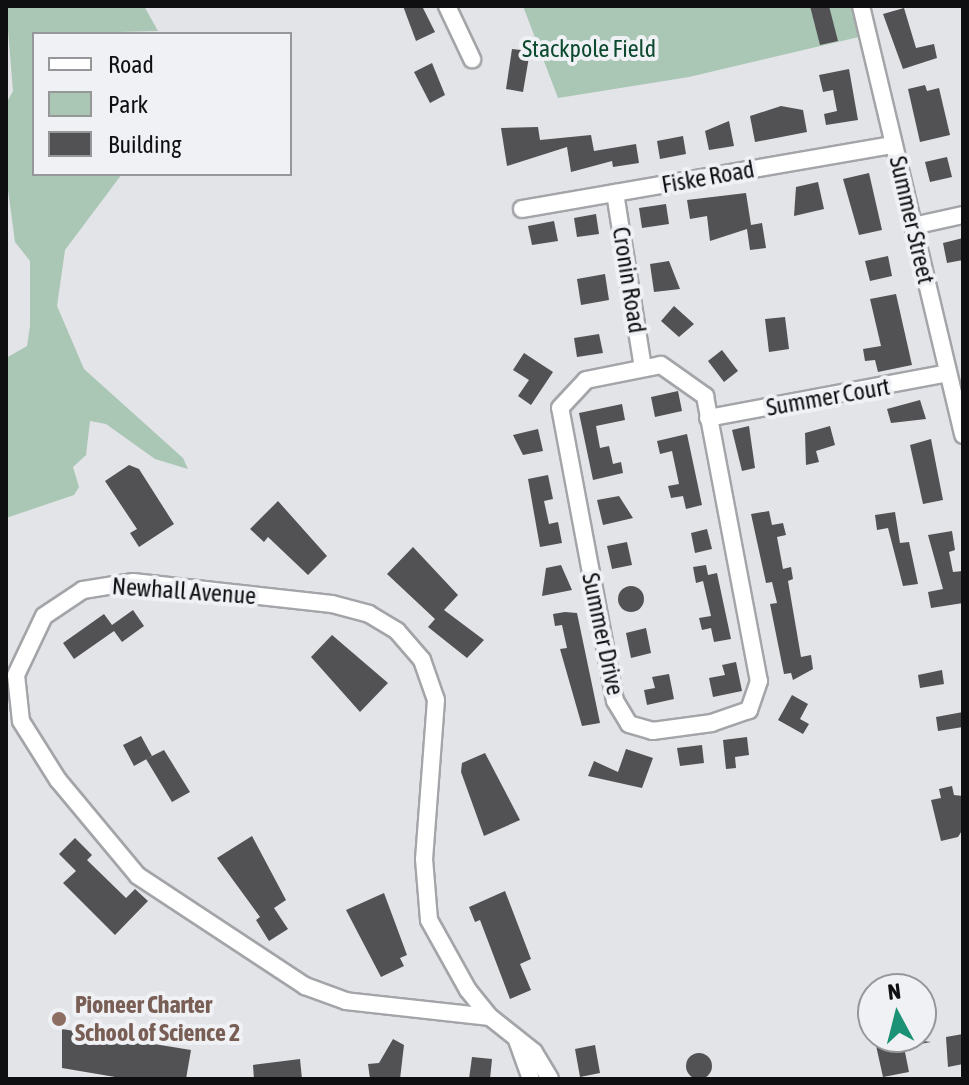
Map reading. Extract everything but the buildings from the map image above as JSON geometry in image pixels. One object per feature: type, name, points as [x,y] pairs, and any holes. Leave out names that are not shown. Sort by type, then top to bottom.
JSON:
[{"type":"street","points":[[447,6],[472,59]]},
{"type":"street","name":"Summer Street","points":[[861,6],[963,435]]},
{"type":"street","name":"Fiske Road","points":[[522,209],[894,145]]},
{"type":"street","name":"Cronin Road","points":[[615,193],[643,367]]},
{"type":"street","points":[[913,226],[963,215]]},
{"type":"street","name":"Summer Drive","points":[[661,365],[688,379],[705,396],[708,418],[759,681],[749,710],[712,723],[653,731],[629,724],[615,701],[560,408],[586,380],[661,365]]},
{"type":"street","name":"Summer Court","points":[[708,418],[948,373]]},
{"type":"street","name":"Newhall Avenue","points":[[490,1017],[346,1001],[305,986],[138,876],[58,780],[21,721],[16,675],[36,628],[53,606],[97,585],[133,582],[332,604],[369,614],[397,631],[426,667],[436,700],[426,907],[434,935],[468,990],[490,1017],[517,1038],[550,1079]]},
{"type":"street","points":[[438,1010],[468,990]]},
{"type":"street","points":[[517,1038],[531,1079]]},
{"type":"green space","points":[[6,6],[144,6],[158,31],[32,32],[32,176],[120,176],[65,250],[57,306],[84,369],[183,458],[188,469],[155,459],[106,424],[90,421],[86,455],[73,467],[79,487],[74,495],[6,518],[6,358],[27,346],[30,326],[30,261],[15,242],[6,175],[6,104],[13,91]]},
{"type":"green space","name":"Stackpole Field","points":[[523,6],[857,6],[863,36],[689,77],[558,98]]},
{"type":"place","name":"Pioneer Charter School of Science 2","points":[[59,1019]]}]
